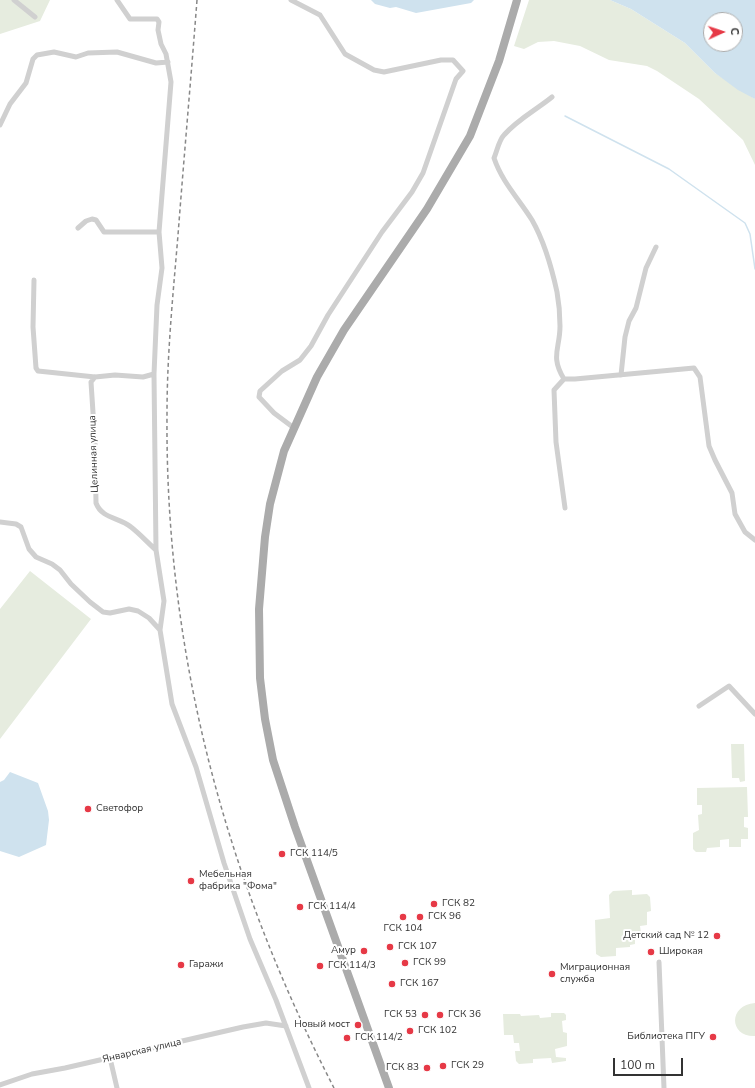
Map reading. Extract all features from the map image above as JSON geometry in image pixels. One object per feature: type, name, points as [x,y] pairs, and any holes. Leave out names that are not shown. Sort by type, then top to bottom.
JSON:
[{"type":"main road","points":[[389,1088],[295,827],[273,760],[265,719],[260,678],[259,609],[265,537],[270,504],[284,451],[317,378],[344,330],[427,209],[470,136],[499,61],[517,0]]},
{"type":"street","points":[[14,0],[35,17]]},
{"type":"street","points":[[117,0],[130,19],[157,19],[159,22],[158,30],[161,44],[168,62],[171,82],[159,232],[162,268],[157,305],[154,374],[156,550],[164,601],[160,630],[172,704],[196,767],[224,863],[250,939],[286,1026],[309,1088]]},
{"type":"street","points":[[291,0],[320,15],[345,54],[374,70],[384,72],[453,60],[463,71],[456,79],[423,173],[412,192],[382,232],[328,315],[312,346],[300,360],[282,371],[260,391],[260,397],[264,403],[294,428]]},
{"type":"street","points":[[0,125],[10,104],[26,83],[33,59],[37,55],[54,52],[76,57],[88,53],[117,52],[156,63],[168,62]]},
{"type":"street","points":[[552,97],[528,114],[503,135],[494,158],[500,174],[532,221],[545,249],[557,293],[560,327],[557,359],[558,368],[564,379]]},
{"type":"street","points":[[78,228],[86,221],[92,219],[96,220],[104,232],[159,232]]},
{"type":"street","points":[[621,375],[625,337],[629,321],[636,308],[646,268],[656,247]]},
{"type":"street","points":[[34,280],[36,368],[42,372],[95,377],[115,375],[143,377],[154,374]]},
{"type":"street","points":[[566,508],[556,442],[554,390],[564,379],[694,368],[700,377],[710,446],[714,460],[732,493],[735,514],[745,532],[755,540]]},
{"type":"street","name":"Целинная улица","points":[[95,377],[91,382],[95,443],[96,503],[98,509],[106,515],[129,526],[156,550]]},
{"type":"street","points":[[0,522],[16,524],[21,527],[29,549],[36,557],[52,564],[60,570],[71,584],[103,612],[110,613],[129,609],[138,611],[149,618],[160,630]]},
{"type":"street","points":[[699,706],[729,686],[755,714]]},
{"type":"street","points":[[659,962],[664,1088]]},
{"type":"street","name":"Январская улица","points":[[0,1085],[32,1074],[110,1058],[243,1027],[266,1023],[286,1026]]},
{"type":"street","points":[[110,1058],[117,1088]]},
{"type":"shaded area","points":[[0,0],[50,0],[40,21],[0,34]]},
{"type":"shaded area","points":[[529,0],[610,0],[631,9],[685,43],[715,73],[755,99],[755,165],[743,140],[699,99],[647,66],[609,60],[580,46],[554,41],[538,42],[524,49],[514,46]]},
{"type":"shaded area","points":[[30,571],[91,619],[0,739],[0,609]]},
{"type":"shaded area","points":[[731,744],[744,744],[745,781],[740,782],[739,778],[732,778]]},
{"type":"shaded area","points":[[747,787],[748,817],[744,817],[744,827],[748,828],[748,839],[741,839],[741,847],[729,847],[729,839],[720,840],[720,847],[707,848],[706,852],[696,852],[693,849],[693,833],[699,830],[698,815],[702,814],[702,805],[697,805],[697,788]]},
{"type":"shaded area","points":[[632,890],[632,895],[647,894],[650,897],[651,911],[647,912],[647,925],[640,926],[641,933],[647,933],[647,937],[635,938],[635,944],[630,945],[630,947],[616,948],[616,956],[601,957],[596,954],[595,920],[610,918],[609,895],[613,891]]},
{"type":"shaded area","points":[[755,1003],[755,1036],[746,1035],[740,1032],[736,1027],[736,1015],[740,1009],[746,1005]]},
{"type":"shaded area","points":[[551,1013],[564,1013],[566,1015],[566,1020],[562,1021],[563,1032],[567,1033],[567,1046],[555,1049],[556,1057],[566,1058],[566,1061],[552,1063],[551,1058],[533,1059],[533,1063],[519,1064],[516,1061],[515,1051],[520,1051],[519,1043],[514,1043],[513,1035],[504,1035],[503,1014],[520,1014],[521,1016],[539,1015],[540,1018],[551,1017]]},
{"type":"water","points":[[371,0],[474,0],[471,3],[416,13],[396,7],[390,8],[375,4]]},
{"type":"water","points":[[610,0],[755,0],[755,99],[738,90],[715,73],[685,43],[631,9]]},
{"type":"water","points":[[10,772],[38,783],[48,811],[49,820],[46,845],[19,857],[0,851],[0,782],[4,780]]},
{"type":"waterway","points":[[565,116],[669,169],[745,223],[750,234],[755,269]]},
{"type":"railway","points":[[197,0],[172,302],[168,369],[167,414],[169,503],[177,591],[190,677],[209,762],[233,845],[262,927],[295,1008],[334,1088]]},
{"type":"place","name":"Светофор","points":[[88,809]]},
{"type":"place","name":"ГСК 114/5","points":[[282,854]]},
{"type":"place","name":"Мебельная фабрика \"Фома\"","points":[[191,881]]},
{"type":"place","name":"ГСК 82","points":[[434,904]]},
{"type":"place","name":"ГСК 114/4","points":[[300,907]]},
{"type":"place","name":"ГСК 104","points":[[403,917]]},
{"type":"place","name":"ГСК 96","points":[[420,917]]},
{"type":"place","name":"Детский сад № 12","points":[[717,936]]},
{"type":"place","name":"ГСК 107","points":[[390,947]]},
{"type":"place","name":"Амур","points":[[364,951]]},
{"type":"place","name":"Широкая","points":[[651,952]]},
{"type":"place","name":"ГСК 99","points":[[405,963]]},
{"type":"place","name":"Гаражи","points":[[181,965]]},
{"type":"place","name":"ГСК 114/3","points":[[320,966]]},
{"type":"place","name":"Миграционная служба","points":[[552,974]]},
{"type":"place","name":"ГСК 167","points":[[392,984]]},
{"type":"place","name":"ГСК 53","points":[[425,1015]]},
{"type":"place","name":"ГСК 36","points":[[440,1015]]},
{"type":"place","name":"Новый мост","points":[[358,1025]]},
{"type":"place","name":"ГСК 102","points":[[410,1031]]},
{"type":"place","name":"Библиотека ПГУ","points":[[713,1037]]},
{"type":"place","name":"ГСК 114/2","points":[[347,1038]]},
{"type":"place","name":"ГСК 29","points":[[443,1066]]},
{"type":"place","name":"ГСК 83","points":[[427,1068]]}]
